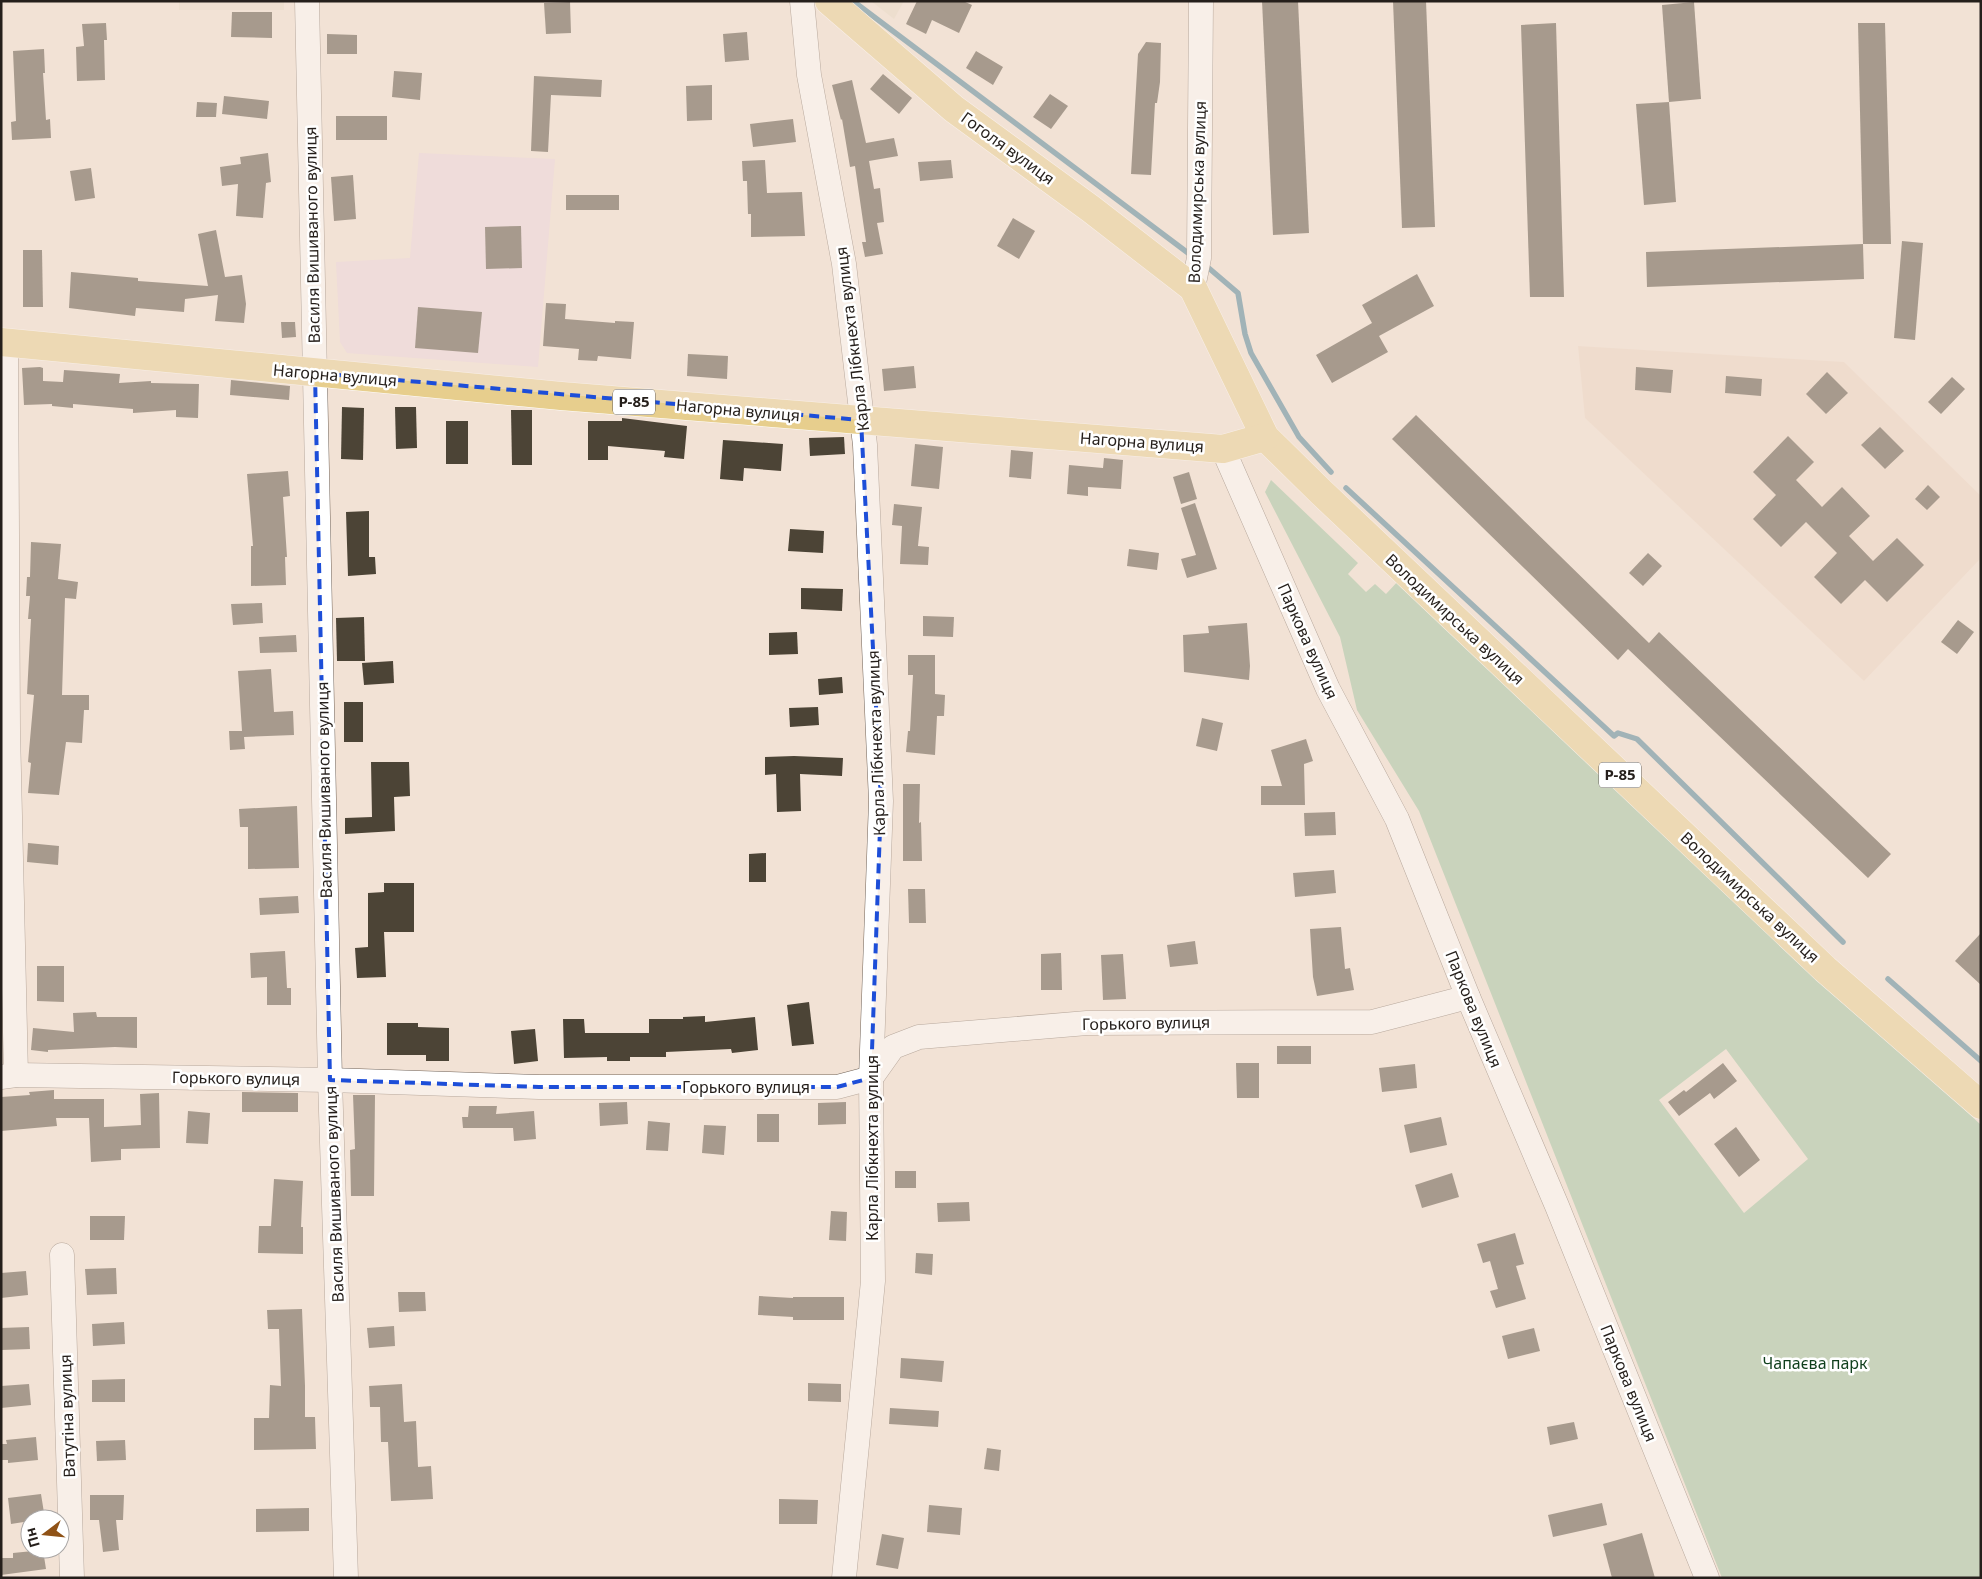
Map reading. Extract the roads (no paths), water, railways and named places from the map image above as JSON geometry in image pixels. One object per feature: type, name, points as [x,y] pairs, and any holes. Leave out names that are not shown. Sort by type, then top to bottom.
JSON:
[{"type":"main road","name":"Гоголя вулиця","points":[[829,1],[954,109],[1091,209],[1193,288]]},
{"type":"main road","name":"Володимирська вулиця","points":[[1193,288],[1265,437],[1825,969],[1981,1105]]},
{"type":"main road","name":"Нагорна вулиця","points":[[4,342],[561,396],[1223,449],[1265,437]]},
{"type":"street","name":"Василя Вишиваного вулиця","points":[[307,1],[330,1080],[346,1578]]},
{"type":"street","name":"Карла Лібкнехта вулиця","points":[[802,1],[809,75],[844,264],[864,445],[881,800],[871,1078],[873,1281],[844,1578]]},
{"type":"street","name":"Володимирська вулиця","points":[[1193,288],[1199,258],[1201,1]]},
{"type":"street","points":[[4,342],[9,1076]]},
{"type":"street","name":"Паркова вулиця","points":[[1223,449],[1328,689],[1397,819],[1468,997],[1560,1215],[1707,1578]]},
{"type":"street","name":"Горького вулиця","points":[[9,1076],[330,1080],[539,1087],[837,1087],[871,1078],[893,1047],[918,1037],[1087,1023],[1372,1022],[1468,997]]},
{"type":"street","name":"Ватутіна вулиця","points":[[62,1255],[72,1578]]},
{"type":"waterway","points":[[853,1],[1192,256]]},
{"type":"waterway","points":[[1204,264],[1238,293],[1245,334],[1251,353],[1299,437],[1331,472]]},
{"type":"waterway","points":[[1346,488],[1614,736],[1618,733],[1637,739],[1843,942]]},
{"type":"waterway","points":[[1888,979],[1981,1061]]},
{"type":"park label","name":"Чапаєва парк","points":[[1815,1363]]}]
